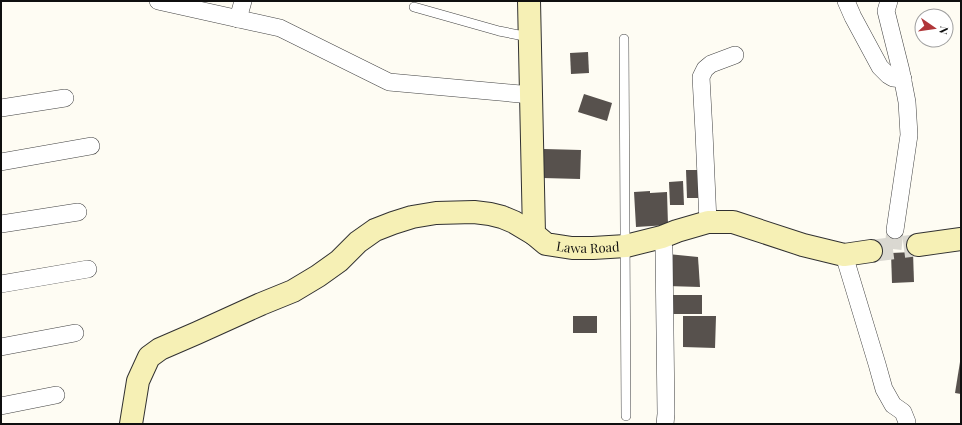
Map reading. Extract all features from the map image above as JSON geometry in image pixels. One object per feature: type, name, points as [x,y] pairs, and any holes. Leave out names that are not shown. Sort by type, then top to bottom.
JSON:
[{"type":"street","points":[[158,1],[189,4],[238,19],[280,28],[389,82],[531,95]]},
{"type":"street","points":[[238,19],[243,1]]},
{"type":"street","points":[[529,1],[534,234]]},
{"type":"street","points":[[846,1],[880,67],[892,78],[903,79]]},
{"type":"street","points":[[889,1],[886,11],[903,79],[907,102],[909,135],[895,230]]},
{"type":"street","points":[[708,222],[701,77],[705,69],[711,64],[735,55]]},
{"type":"street","points":[[1,108],[65,98]]},
{"type":"street","points":[[1,162],[91,146]]},
{"type":"street","points":[[1,224],[78,212]]},
{"type":"street","name":"Lawa Road","points":[[131,424],[138,381],[149,358],[160,348],[293,291],[318,276],[338,261],[358,242],[375,230],[412,217],[436,213],[474,212],[490,214],[514,222],[534,234],[546,244],[572,248],[626,246],[662,237],[708,222],[733,222],[803,245],[844,255],[871,251]]},
{"type":"street","points":[[662,237],[664,250],[665,424]]},
{"type":"street","points":[[918,245],[961,239]]},
{"type":"street","points":[[844,255],[884,389],[893,405],[903,412],[907,422],[906,424]]},
{"type":"street","points":[[1,284],[88,269]]},
{"type":"street","points":[[1,346],[75,333]]},
{"type":"street","points":[[1,406],[56,395]]},
{"type":"lane","points":[[414,7],[499,31],[529,37]]},
{"type":"lane","points":[[624,39],[626,416]]},
{"type":"building","points":[[588,52],[589,73],[571,74],[570,53]]},
{"type":"building","points":[[584,94],[612,103],[607,121],[578,112]]},
{"type":"building","points":[[544,149],[581,150],[580,179],[543,178]]},
{"type":"building","points":[[686,170],[704,170],[704,198],[687,198]]},
{"type":"building","points":[[683,181],[684,205],[670,205],[669,182]]},
{"type":"building","points":[[650,191],[650,193],[667,192],[668,225],[636,227],[634,192]]},
{"type":"building","points":[[913,252],[914,282],[892,283],[891,253]]},
{"type":"building","points":[[668,254],[698,257],[700,287],[667,286]]},
{"type":"building","points":[[668,295],[702,295],[702,314],[668,314]]},
{"type":"building","points":[[573,316],[597,316],[597,333],[573,333]]},
{"type":"building","points":[[683,316],[716,316],[715,348],[683,347]]},
{"type":"building","points":[[961,362],[961,394],[955,393]]},
{"type":"tunnel","points":[[893,249],[895,230]]},
{"type":"tunnel","points":[[871,251],[918,245]]}]
